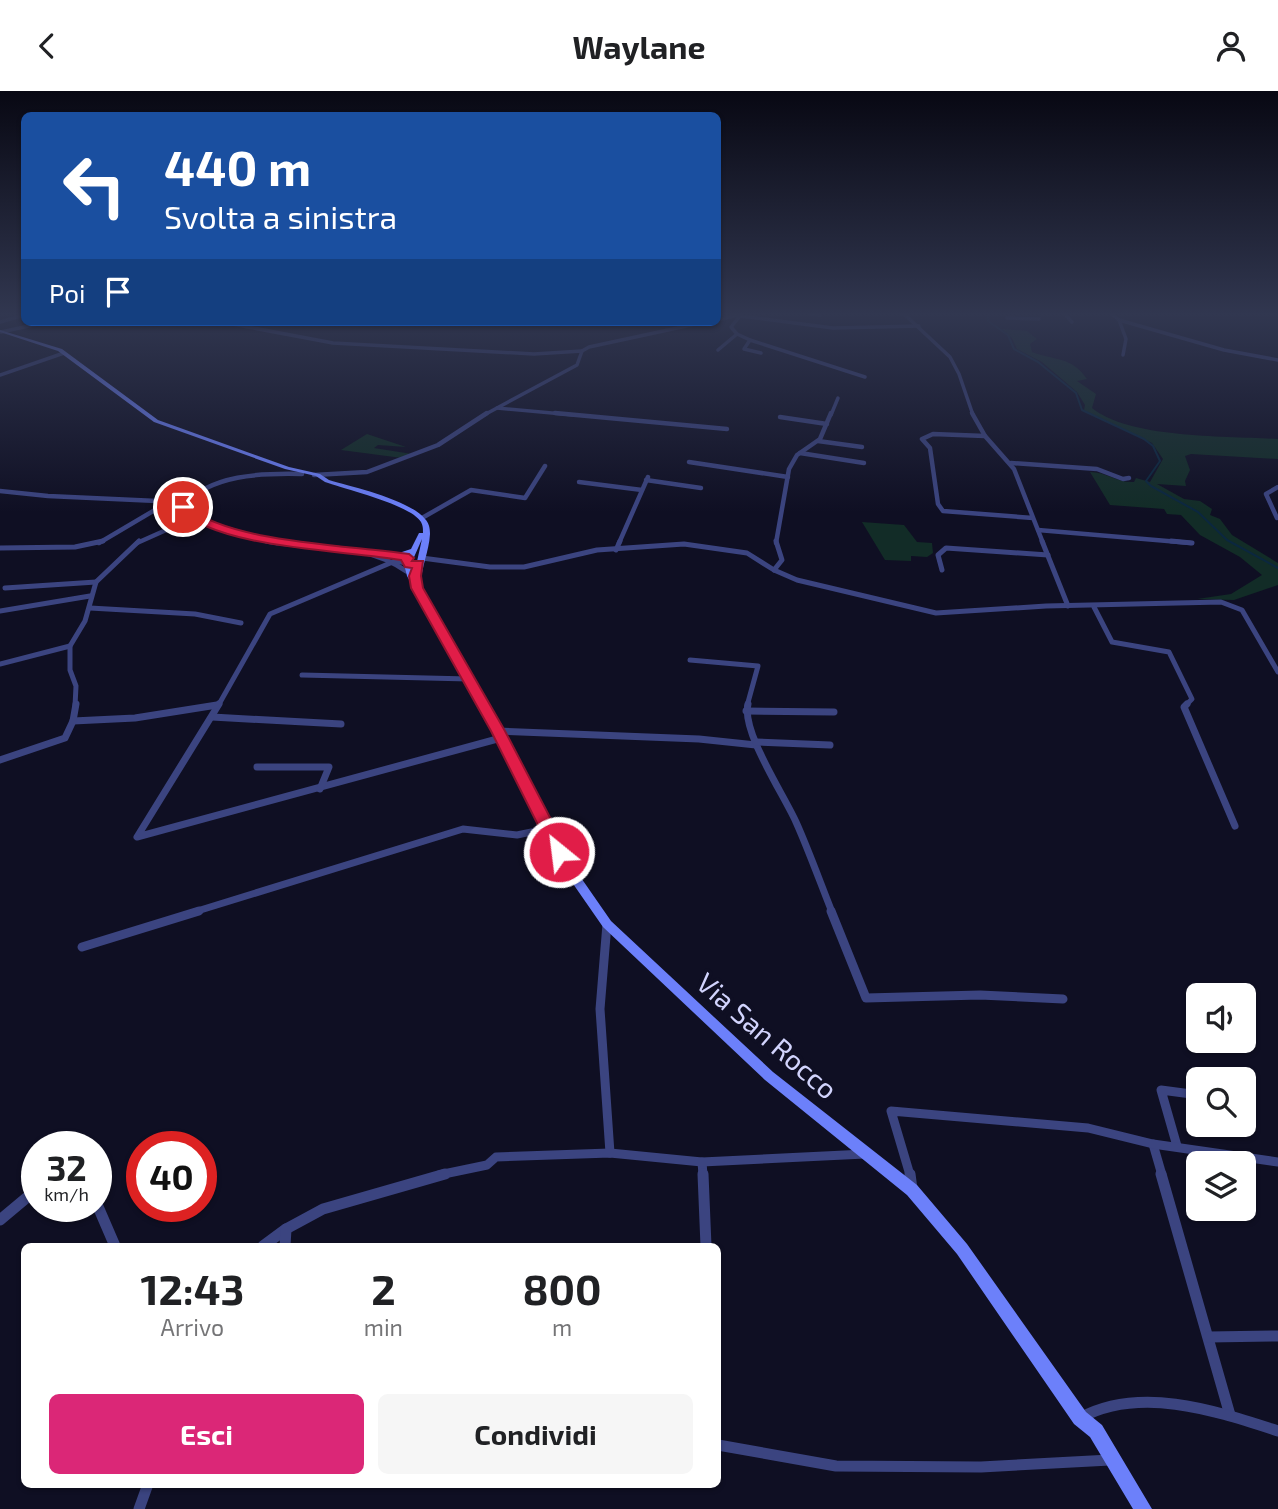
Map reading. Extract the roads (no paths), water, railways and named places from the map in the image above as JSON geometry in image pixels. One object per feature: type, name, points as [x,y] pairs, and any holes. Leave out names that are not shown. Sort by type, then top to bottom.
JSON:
[{"type":"street","points":[[101,380],[156,421],[414,514],[421,524],[421,533],[409,561]]},
{"type":"street","points":[[316,477],[380,469],[438,445],[470,422],[549,380]]},
{"type":"street","points":[[960,380],[976,424],[1011,463],[1068,606]]},
{"type":"street","points":[[774,570],[782,559],[782,552],[776,543],[794,459],[818,441],[838,398]]},
{"type":"street","points":[[496,408],[727,429]]},
{"type":"street","points":[[780,417],[827,424]]},
{"type":"street","points":[[985,436],[933,434],[922,439],[930,448],[939,507],[948,512],[1033,518]]},
{"type":"street","points":[[818,441],[862,447]]},
{"type":"street","points":[[800,453],[864,463]]},
{"type":"street","points":[[689,462],[788,477]]},
{"type":"street","points":[[1011,463],[1097,469],[1123,479],[1129,478]]},
{"type":"street","points":[[422,518],[471,490],[525,498],[545,466]]},
{"type":"street","points":[[287,468],[403,506],[422,518],[426,526],[421,560],[415,576],[417,588]]},
{"type":"street","points":[[0,548],[32,545],[72,547],[98,543],[128,529],[147,511],[188,497],[198,490],[239,479],[302,474]]},
{"type":"street","points":[[616,550],[647,478],[701,488]]},
{"type":"street","points":[[579,482],[642,490]]},
{"type":"street","points":[[1277,518],[1266,494],[1278,487]]},
{"type":"street","points":[[0,491],[35,497],[172,501]]},
{"type":"street","points":[[188,497],[183,507],[193,517],[275,543],[399,555],[409,561]]},
{"type":"street","points":[[0,760],[65,738],[73,721],[76,686],[70,670],[69,646],[85,621],[96,582],[140,540],[193,517]]},
{"type":"street","points":[[1038,530],[1192,544]]},
{"type":"street","points":[[379,554],[396,560],[440,560],[490,567],[524,567],[586,552],[684,544],[747,553],[774,570],[797,580],[936,613],[1166,604],[1186,600],[1221,602],[1242,610],[1278,672]]},
{"type":"street","points":[[423,545],[440,560]]},
{"type":"street","points":[[942,570],[938,555],[946,548],[1048,555]]},
{"type":"street","points":[[409,561],[396,560],[270,614],[212,717],[136,837],[320,789],[500,735],[830,745]]},
{"type":"street","name":"Via San Rocco","points":[[409,561],[417,588],[500,735],[546,829],[573,875],[607,924],[769,1076],[912,1190],[967,1257],[1080,1418],[1096,1431],[1143,1509]]},
{"type":"street","points":[[5,588],[96,582]]},
{"type":"street","points":[[0,611],[90,596]]},
{"type":"street","points":[[1094,607],[1112,642],[1169,652],[1192,699],[1184,707],[1235,826]]},
{"type":"street","points":[[90,608],[195,614],[241,622]]},
{"type":"street","points":[[0,664],[69,646]]},
{"type":"street","points":[[690,660],[758,666],[746,711],[756,743],[796,822],[866,998],[980,995],[1063,999]]},
{"type":"street","points":[[302,675],[469,679]]},
{"type":"street","points":[[73,721],[135,718],[217,705]]},
{"type":"street","points":[[746,711],[834,712]]},
{"type":"street","points":[[212,717],[341,724]]},
{"type":"street","points":[[257,767],[329,767],[320,789]]},
{"type":"street","points":[[82,947],[463,829],[524,834],[538,834],[546,829]]},
{"type":"street","points":[[607,924],[600,1009],[610,1153]]},
{"type":"street","points":[[1177,1146],[1161,1090],[1186,1093]]},
{"type":"street","points":[[912,1190],[909,1164],[891,1111],[1088,1128],[1153,1144],[1278,1163]]},
{"type":"street","points":[[1153,1144],[1230,1415]]},
{"type":"street","points":[[267,1243],[286,1229],[323,1209],[461,1169],[486,1165],[496,1157],[610,1153],[702,1162],[869,1154]]},
{"type":"street","points":[[702,1162],[706,1243]]},
{"type":"street","points":[[0,1220],[21,1202]]},
{"type":"street","points":[[105,1222],[114,1243]]},
{"type":"street","points":[[285,1243],[286,1229]]},
{"type":"street","points":[[1209,1337],[1278,1336]]},
{"type":"street","points":[[1080,1418],[1114,1403],[1154,1404],[1230,1415],[1278,1431]]},
{"type":"street","points":[[721,1446],[836,1466],[981,1467],[1113,1460]]},
{"type":"street","points":[[139,1509],[147,1488]]},
{"type":"waterway","points":[[1060,380],[1076,393],[1082,410],[1144,439],[1153,446],[1160,461],[1146,481],[1151,486],[1198,512],[1227,540],[1278,568]]}]
